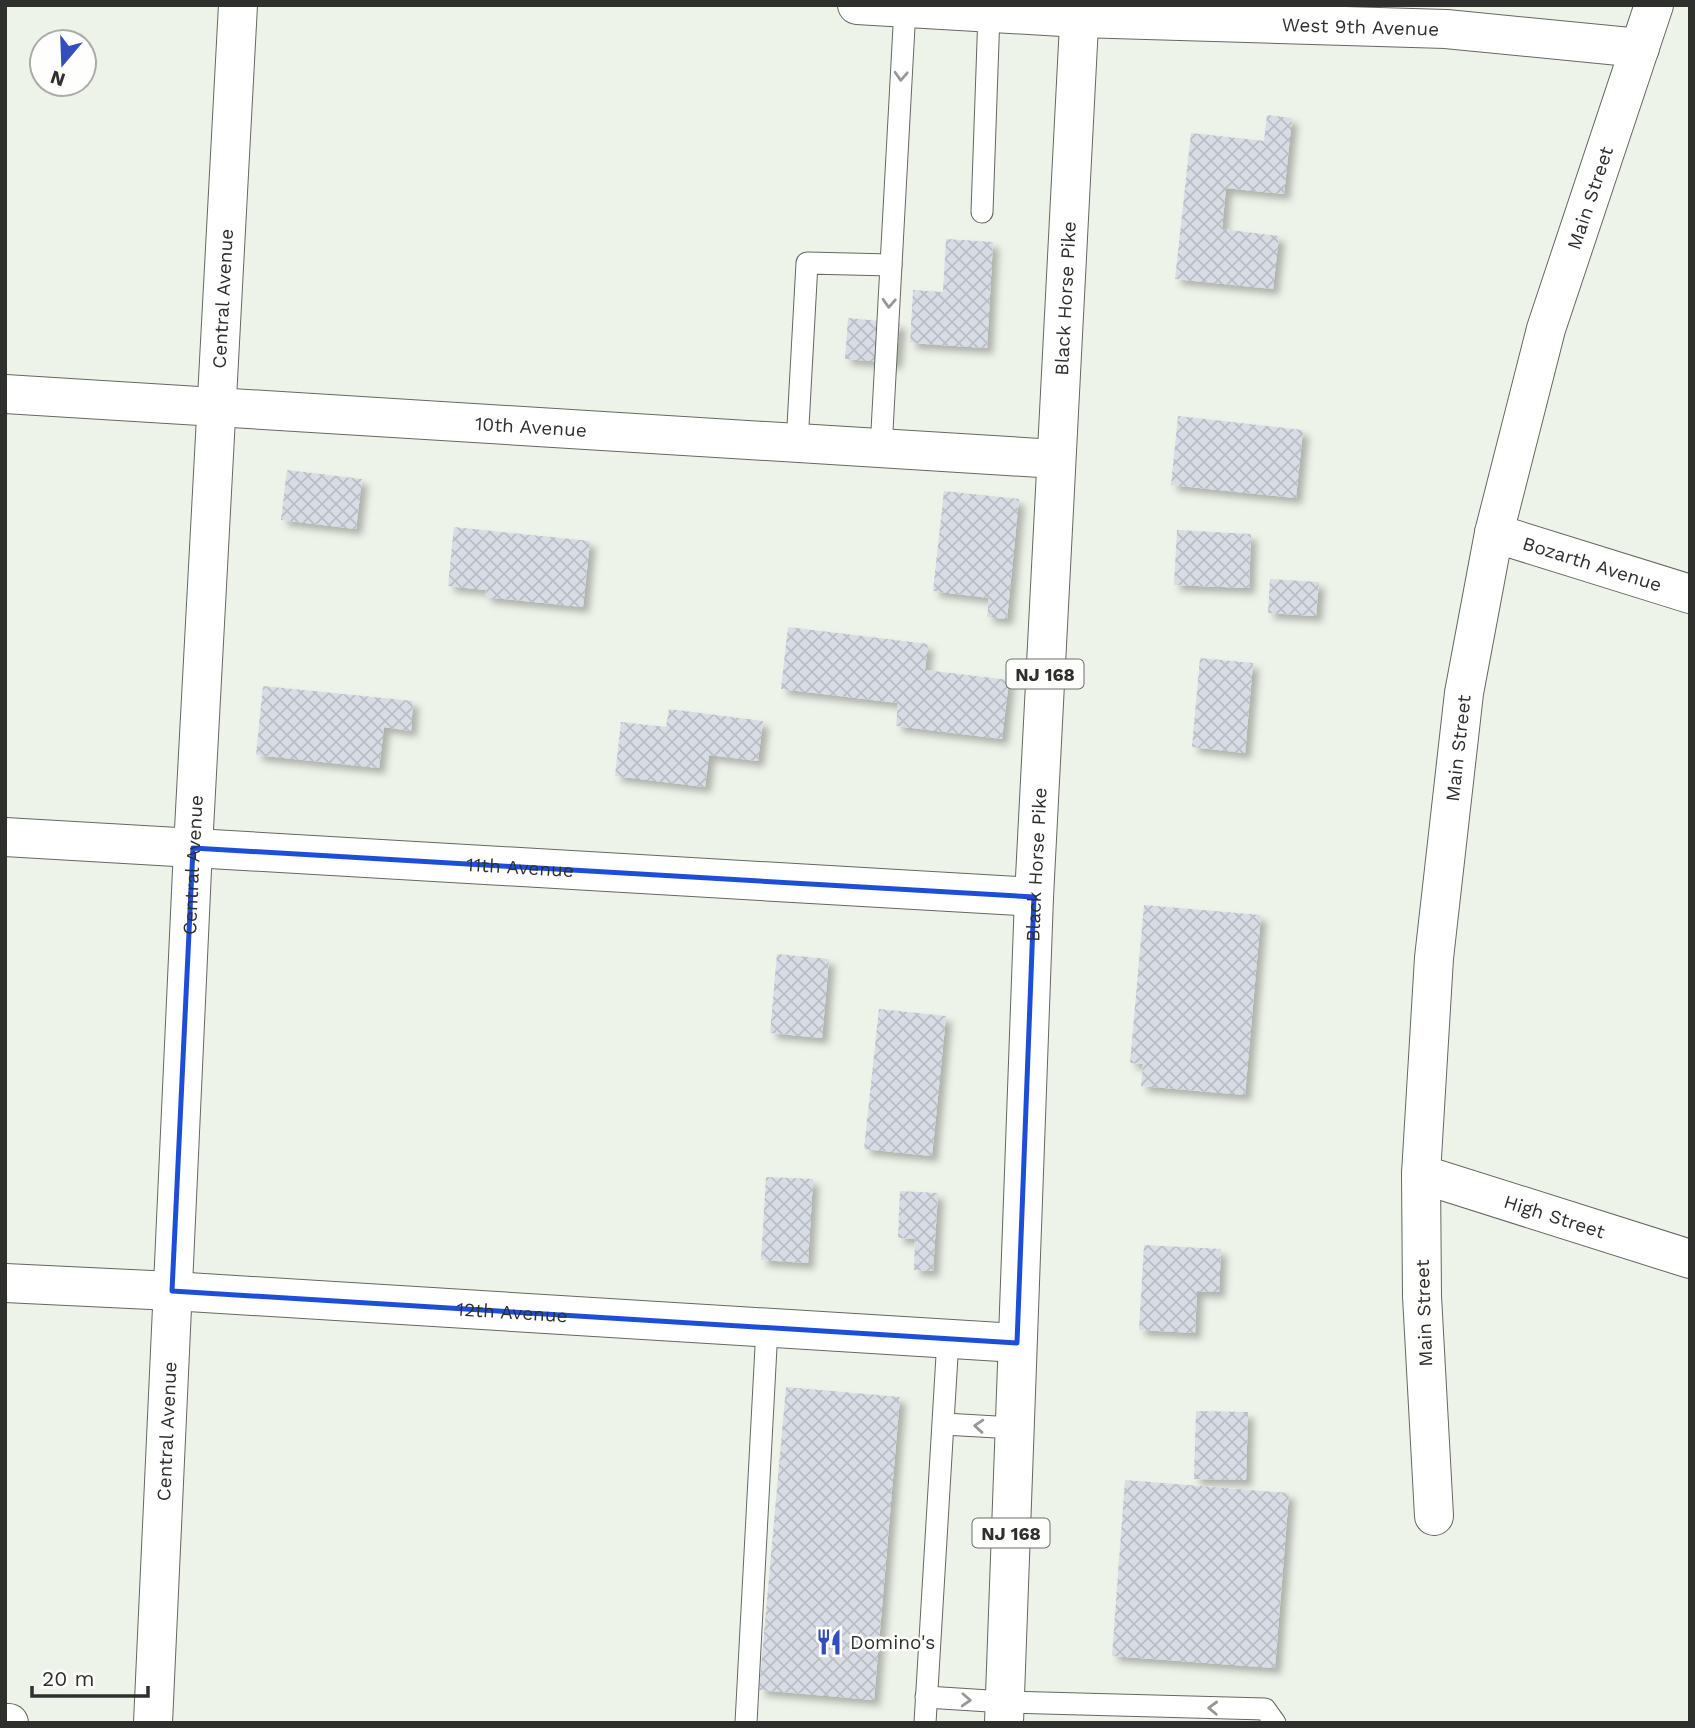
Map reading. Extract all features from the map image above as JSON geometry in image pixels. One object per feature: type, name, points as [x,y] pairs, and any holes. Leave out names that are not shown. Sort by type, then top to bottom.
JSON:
[{"type":"street","name":"Central Avenue","points":[[153,1723],[193,849],[238,5]]},
{"type":"street","name":"West 9th Avenue","points":[[857,5],[989,13],[1079,12],[1446,29],[1640,48]]},
{"type":"street","name":"Main Street","points":[[1434,1516],[1422,1296],[1420,1174],[1434,958],[1461,719],[1494,533],[1546,329],[1654,5]]},
{"type":"street","name":"Black Horse Pike","points":[[1005,1712],[1034,897],[1079,12]]},
{"type":"street","name":"10th Avenue","points":[[5,394],[1056,459]]},
{"type":"street","name":"Bozarth Avenue","points":[[1494,533],[1690,594]]},
{"type":"street","name":"11th Avenue","points":[[5,837],[1034,897]]},
{"type":"street","name":"High Street","points":[[1420,1174],[1690,1259]]},
{"type":"street","name":"12th Avenue","points":[[5,1283],[172,1290],[1017,1343]]},
{"type":"lane","points":[[881,449],[905,8]]},
{"type":"lane","points":[[982,212],[989,13]]},
{"type":"lane","points":[[797,444],[807,263],[891,265]]},
{"type":"lane","points":[[746,1723],[767,1328]]},
{"type":"lane","points":[[925,1723],[948,1339]]},
{"type":"lane","points":[[944,1423],[1014,1428]]},
{"type":"lane","points":[[926,1698],[1005,1712],[1265,1709],[1275,1723]]},
{"type":"highlighted area","points":[[193,848],[1034,897],[1017,1343],[172,1291]]},
{"type":"building","points":[[1267,115],[1292,118],[1284,194],[1226,188],[1222,229],[1279,236],[1273,289],[1175,279],[1191,133],[1264,141]]},
{"type":"building","points":[[946,239],[993,242],[987,348],[910,343],[913,290],[943,292]]},
{"type":"building","points":[[848,318],[900,323],[896,363],[845,359]]},
{"type":"building","points":[[1178,416],[1303,430],[1296,498],[1171,485]]},
{"type":"building","points":[[287,470],[362,479],[356,529],[281,520]]},
{"type":"building","points":[[944,491],[1019,499],[1007,619],[987,617],[989,598],[933,591]]},
{"type":"building","points":[[454,527],[590,541],[583,607],[485,597],[486,590],[448,586]]},
{"type":"building","points":[[1177,530],[1251,534],[1249,588],[1174,585]]},
{"type":"building","points":[[1270,579],[1319,582],[1316,616],[1268,613]]},
{"type":"building","points":[[788,627],[928,644],[925,670],[1009,680],[1002,739],[896,726],[898,703],[781,689]]},
{"type":"building","points":[[1200,658],[1253,663],[1245,753],[1192,747]]},
{"type":"building","points":[[263,686],[413,701],[411,731],[384,727],[379,768],[256,755]]},
{"type":"building","points":[[669,709],[763,721],[758,761],[709,755],[705,787],[615,776],[621,722],[666,727]]},
{"type":"building","points":[[1144,905],[1261,915],[1245,1095],[1141,1086],[1143,1064],[1130,1063]]},
{"type":"building","points":[[777,954],[829,959],[822,1038],[770,1033]]},
{"type":"building","points":[[879,1009],[946,1016],[932,1156],[864,1149]]},
{"type":"building","points":[[766,1177],[813,1179],[808,1263],[761,1260]]},
{"type":"building","points":[[900,1191],[938,1193],[933,1271],[914,1270],[915,1239],[898,1238]]},
{"type":"building","points":[[1144,1245],[1221,1249],[1219,1292],[1197,1291],[1195,1333],[1139,1330]]},
{"type":"building","points":[[786,1387],[900,1397],[874,1700],[759,1690]]},
{"type":"building","points":[[1196,1411],[1248,1412],[1246,1480],[1194,1479]]},
{"type":"building","points":[[1125,1480],[1289,1493],[1275,1668],[1112,1656]]},
{"type":"place","name":"Domino's","points":[[829,1642]]}]
